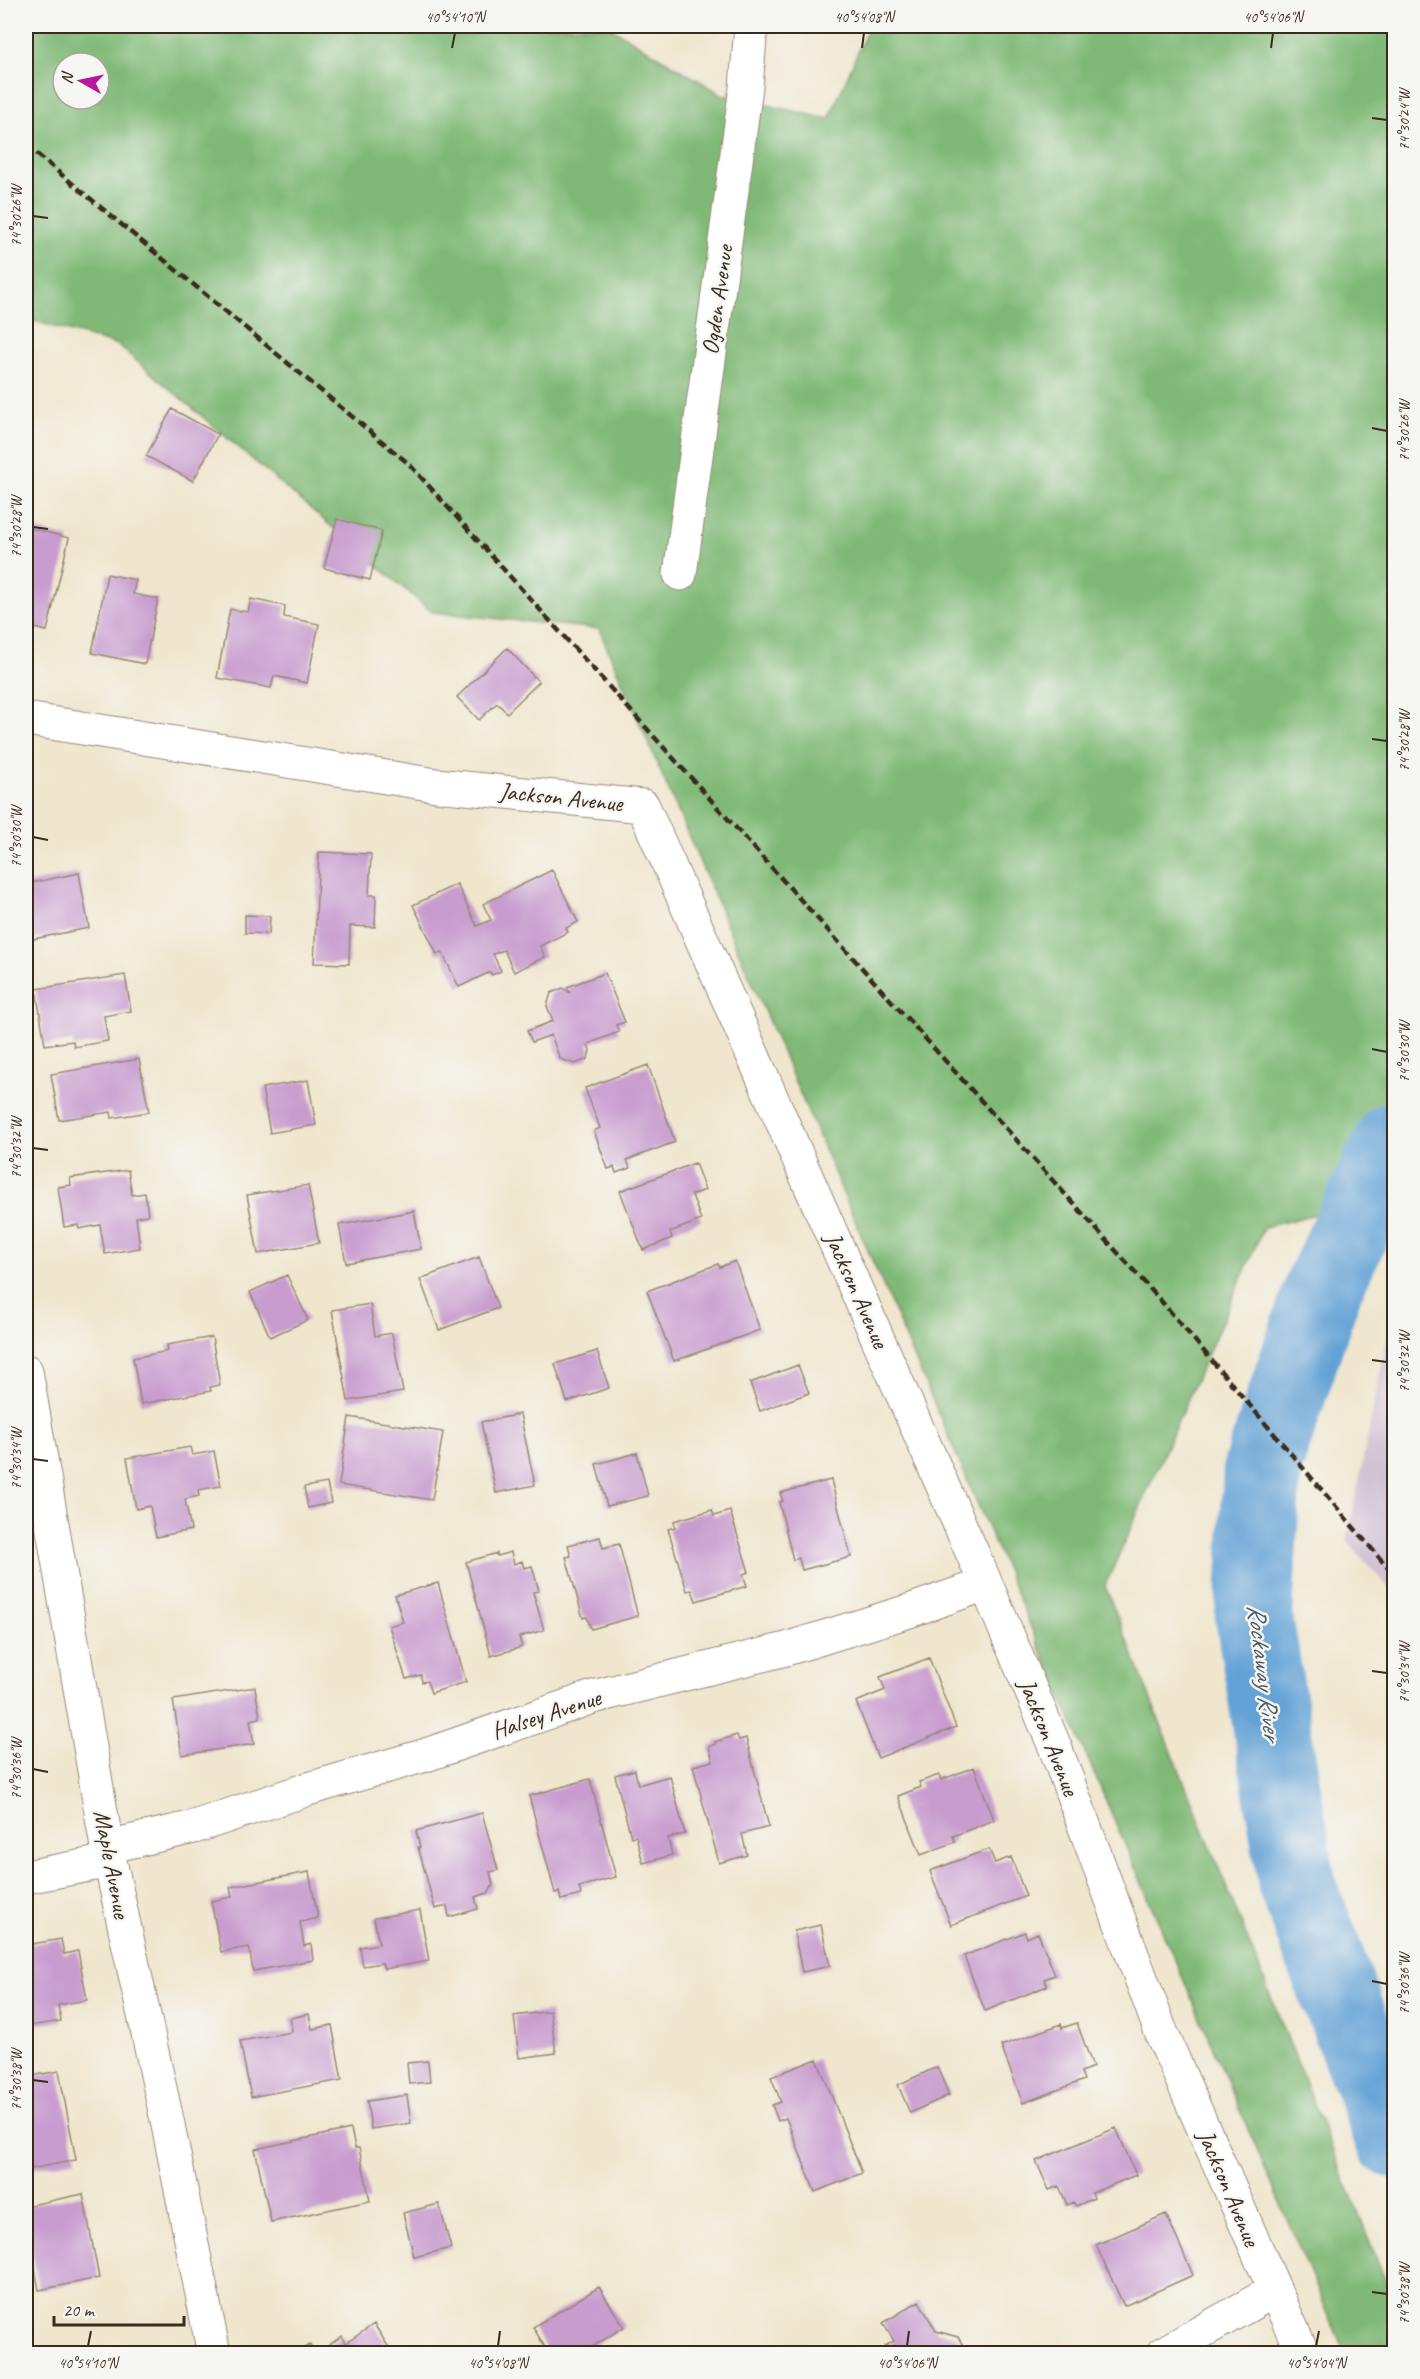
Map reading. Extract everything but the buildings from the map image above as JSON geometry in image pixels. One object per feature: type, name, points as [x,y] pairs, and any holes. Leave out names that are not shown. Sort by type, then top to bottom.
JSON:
[{"type":"street","name":"Ogden Avenue","points":[[680,574],[745,98],[751,26]]},
{"type":"street","name":"Jackson Avenue","points":[[26,719],[436,785],[643,806],[986,1584],[1055,1747],[1161,2032],[1303,2354]]},
{"type":"street","name":"Maple Avenue","points":[[26,1371],[109,1854],[167,2120],[214,2354]]},
{"type":"street","name":"Halsey Avenue","points":[[26,1877],[109,1854],[308,1789],[426,1755],[593,1697],[786,1648],[909,1611],[986,1584]]},
{"type":"street","points":[[1162,2354],[1274,2291]]},
{"type":"shaded area","points":[[1394,1303],[1394,1594],[1347,1541]]},
{"type":"green space","points":[[26,26],[608,26],[723,95],[829,119],[869,26],[1394,26],[1394,1195],[1264,1227],[1105,1586],[1394,2302],[1394,2353],[1345,2353],[599,629],[432,612],[118,345],[26,319]]},
{"type":"waterway","name":"Rockaway River","points":[[1394,1140],[1324,1286],[1262,1468],[1254,1617],[1297,1884],[1394,2139]]},
{"type":"railway","points":[[26,145],[409,464],[1162,1302],[1394,1575]]}]
